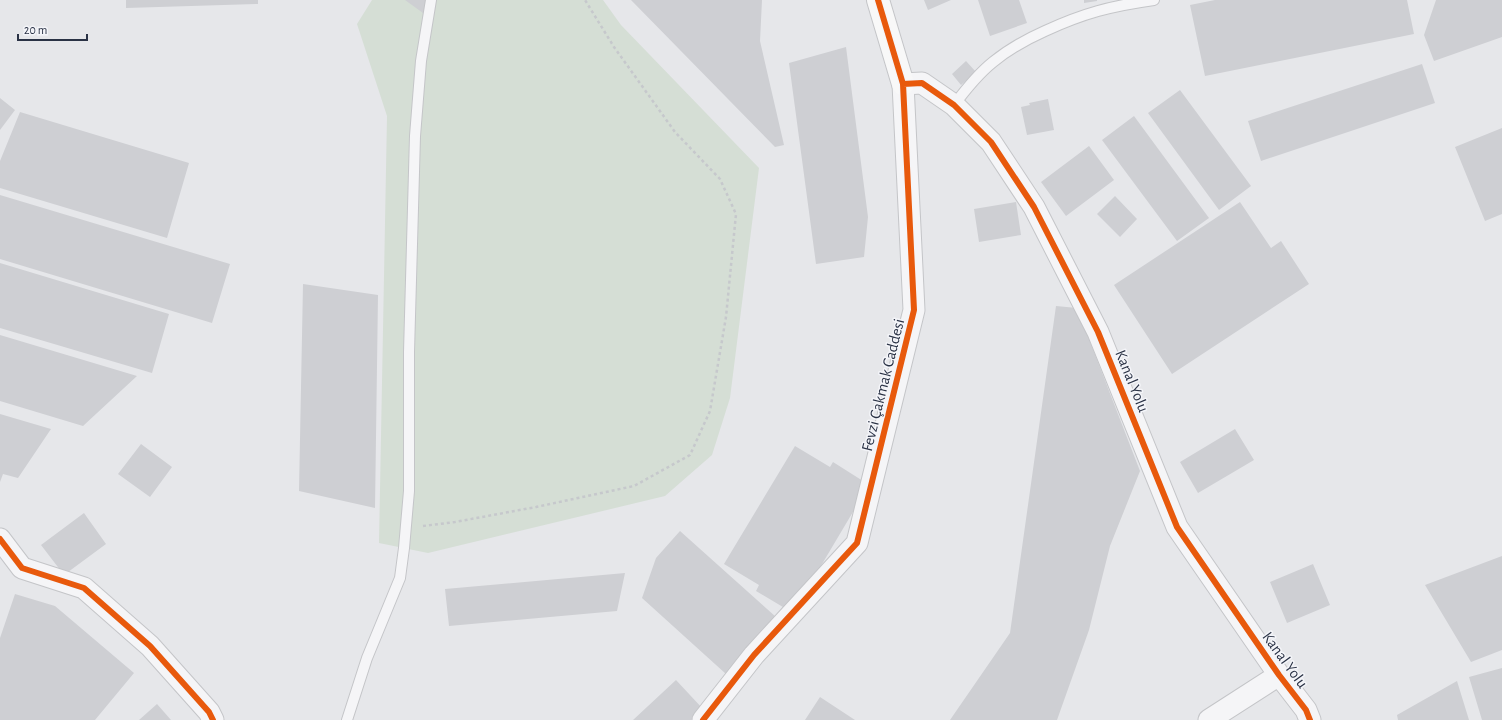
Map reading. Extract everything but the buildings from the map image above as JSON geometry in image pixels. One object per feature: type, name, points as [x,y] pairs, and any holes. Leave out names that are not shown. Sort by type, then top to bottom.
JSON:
[{"type":"street","name":"Fevzi Çakmak Caddesi","points":[[703,720],[754,655],[857,543],[914,310],[903,84],[878,0]]},
{"type":"street","name":"Kanal Yolu","points":[[903,84],[922,83],[954,105],[990,142],[1034,207],[1098,332],[1177,527],[1278,676],[1306,710],[1310,720]]},
{"type":"street","points":[[0,539],[22,568],[84,588],[150,646],[209,712],[213,720]]},
{"type":"street","points":[[1209,720],[1278,676]]},
{"type":"lane","points":[[347,720],[367,658],[400,578],[409,491],[409,352],[415,136],[421,61],[430,0]]},
{"type":"lane","points":[[954,105],[966,89],[993,62],[1027,39],[1085,14],[1129,3],[1154,0]]},
{"type":"path","points":[[405,528],[456,522],[634,486],[690,455],[710,411],[726,317],[736,214],[720,179],[675,132],[614,47],[585,0]]},
{"type":"shaded area","points":[[372,0],[603,0],[621,25],[759,168],[730,398],[712,455],[665,496],[428,553],[379,543],[387,116],[357,24]]},
{"type":"cycle path","points":[[703,720],[754,655],[857,543],[914,310],[903,84],[878,0]]},
{"type":"cycle path","points":[[903,84],[922,83],[954,105],[991,142],[1034,207],[1098,332],[1177,527],[1279,675],[1306,710],[1310,720]]},
{"type":"cycle path","points":[[0,539],[22,568],[84,588],[150,646],[209,712],[213,720]]}]
